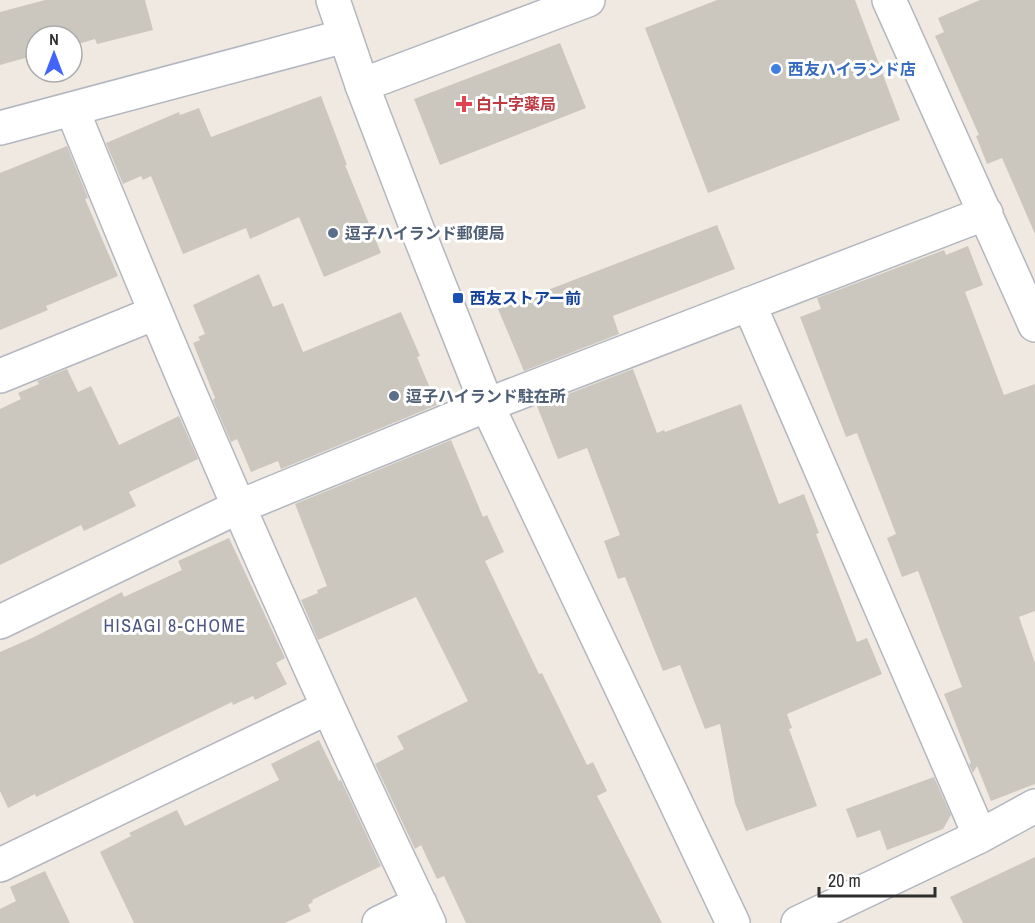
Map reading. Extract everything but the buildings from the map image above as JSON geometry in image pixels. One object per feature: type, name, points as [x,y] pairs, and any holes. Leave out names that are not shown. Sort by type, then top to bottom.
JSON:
[{"type":"street","points":[[333,0],[362,85],[487,405],[733,923]]},
{"type":"street","points":[[362,85],[588,0]]},
{"type":"street","points":[[889,0],[1035,325]]},
{"type":"street","points":[[0,128],[345,36]]},
{"type":"street","points":[[72,109],[155,313],[238,507],[327,708],[424,913],[379,923]]},
{"type":"street","points":[[0,622],[238,507],[487,405],[986,213]]},
{"type":"street","points":[[749,304],[980,836]]},
{"type":"street","points":[[0,376],[155,313]]},
{"type":"street","points":[[0,865],[327,708]]},
{"type":"street","points":[[798,923],[980,836],[1035,806]]},
{"type":"place","name":"西友ハイランド店","points":[[776,69]]},
{"type":"place","name":"白十字薬局","points":[[464,104]]},
{"type":"place","name":"逗子ハイランド郵便局","points":[[333,233]]},
{"type":"place","name":"西友ストアー前","points":[[458,298]]},
{"type":"place","name":"逗子ハイランド駐在所","points":[[394,396]]},
{"type":"district","name":"HISAGI 8-CHOME","points":[[175,626]]}]
